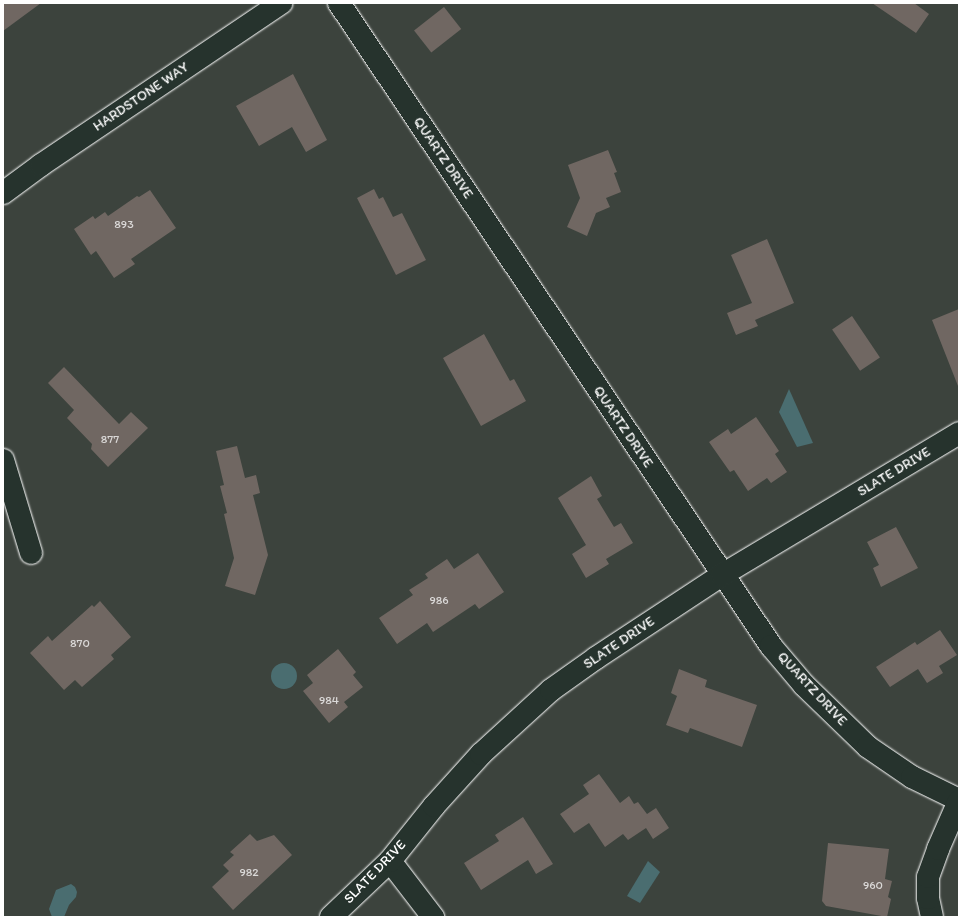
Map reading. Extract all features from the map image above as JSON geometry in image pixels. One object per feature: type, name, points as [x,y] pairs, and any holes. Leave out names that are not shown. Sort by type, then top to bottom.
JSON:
[{"type":"street","name":"HARDSTONE WAY","points":[[3,193],[40,166],[281,3]]},
{"type":"street","name":"QUARTZ DRIVE","points":[[339,3],[771,646],[804,685],[868,747],[912,777],[959,800]]},
{"type":"street","name":"SLATE DRIVE","points":[[331,917],[390,860],[434,806],[481,754],[552,690],[596,658],[722,575],[959,433]]},
{"type":"street","points":[[3,460],[30,553]]},
{"type":"street","points":[[932,917],[928,898],[928,877],[959,800]]},
{"type":"street","points":[[390,860],[433,917]]},
{"type":"water","points":[[789,389],[813,443],[797,447],[779,412]]},
{"type":"water","points":[[284,663],[293,667],[297,676],[293,685],[284,689],[275,685],[271,676],[275,667]]},
{"type":"water","points":[[648,861],[660,872],[640,903],[627,896]]},
{"type":"water","points":[[71,884],[75,887],[77,892],[76,897],[69,905],[64,917],[52,917],[49,909],[56,890]]},
{"type":"building","points":[[3,3],[41,3],[3,31]]},
{"type":"building","points":[[872,3],[914,3],[929,14],[916,33]]},
{"type":"building","points":[[444,7],[461,29],[431,52],[414,30]]},
{"type":"building","points":[[293,74],[327,140],[306,152],[292,127],[259,146],[236,106]]},
{"type":"building","points":[[608,150],[617,172],[614,173],[621,192],[606,198],[610,207],[596,213],[587,236],[567,227],[580,198],[568,165]]},
{"type":"building","points":[[374,189],[379,199],[383,197],[393,217],[402,213],[426,260],[396,275],[357,198]]},
{"type":"building","points":[[150,190],[176,228],[131,259],[135,264],[114,278],[96,251],[91,255],[74,229],[93,216],[95,219],[105,212],[108,216],[137,196],[139,197]]},
{"type":"building","points":[[767,239],[794,303],[755,320],[758,326],[736,335],[727,313],[752,303],[731,255]]},
{"type":"building","points":[[959,309],[959,385],[958,386],[932,320]]},
{"type":"building","points":[[852,316],[880,357],[860,371],[832,329]]},
{"type":"building","points":[[484,334],[510,381],[514,379],[526,401],[481,426],[443,358]]},
{"type":"building","points":[[64,367],[119,424],[131,412],[148,428],[108,467],[91,449],[92,444],[67,418],[74,410],[48,383]]},
{"type":"building","points":[[756,417],[779,451],[775,454],[787,472],[771,483],[767,478],[748,491],[734,470],[730,472],[709,442],[728,429],[731,434]]},
{"type":"building","points":[[237,446],[245,478],[256,475],[260,493],[253,495],[268,555],[255,595],[225,586],[234,558],[224,514],[227,513],[220,486],[224,485],[216,451]]},
{"type":"building","points":[[591,476],[602,496],[597,499],[614,527],[621,523],[633,543],[606,559],[609,564],[586,578],[572,554],[586,545],[558,498]]},
{"type":"building","points":[[896,527],[918,568],[881,587],[873,568],[879,565],[867,542]]},
{"type":"building","points":[[478,553],[504,592],[479,609],[475,604],[433,632],[427,623],[397,644],[379,618],[413,595],[409,590],[428,578],[425,574],[447,559],[454,569]]},
{"type":"building","points":[[100,601],[131,637],[111,655],[114,659],[82,687],[75,680],[64,690],[30,653],[48,636],[52,641],[92,605],[94,607]]},
{"type":"building","points":[[940,630],[957,655],[939,666],[943,673],[927,683],[918,669],[890,687],[876,667],[915,642],[917,645]]},
{"type":"building","points":[[338,649],[356,672],[353,675],[363,687],[344,702],[348,707],[329,723],[303,691],[313,683],[307,675]]},
{"type":"building","points":[[679,669],[707,680],[705,687],[757,705],[742,747],[690,728],[688,733],[666,725],[677,696],[671,693]]},
{"type":"building","points":[[599,774],[620,803],[629,796],[634,804],[638,802],[647,814],[656,808],[669,828],[653,839],[646,828],[628,840],[623,834],[605,847],[589,823],[574,833],[560,814],[589,794],[583,785]]},
{"type":"building","points":[[523,817],[553,864],[536,874],[528,860],[481,890],[464,863],[499,841],[495,835]]},
{"type":"building","points":[[250,834],[257,841],[274,835],[292,855],[233,910],[212,887],[229,871],[223,865],[234,855],[230,852]]},
{"type":"building","points":[[828,843],[889,849],[885,879],[892,881],[888,897],[891,899],[887,917],[826,906],[822,901]]}]
